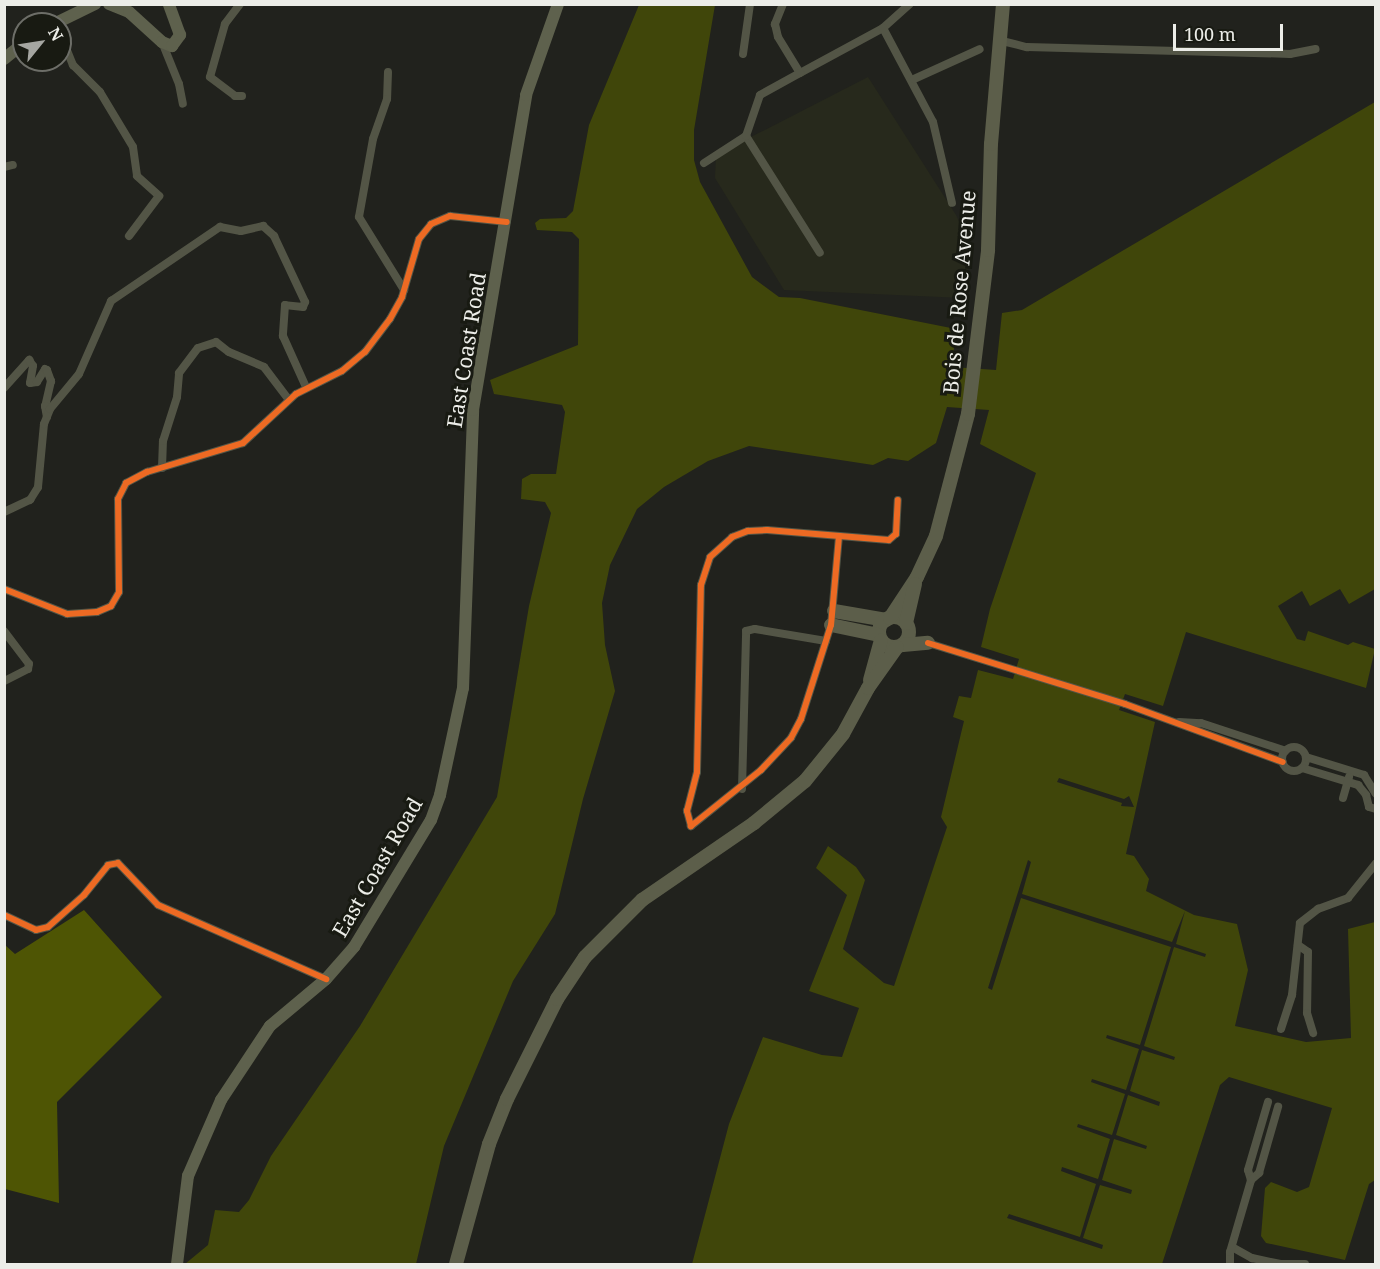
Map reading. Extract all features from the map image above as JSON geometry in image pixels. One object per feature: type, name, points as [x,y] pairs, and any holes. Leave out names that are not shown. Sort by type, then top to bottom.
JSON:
[{"type":"main road","points":[[72,17],[95,4]]},
{"type":"main road","points":[[109,4],[139,18],[162,42],[176,45],[180,34],[169,4]]},
{"type":"main road","name":"East Coast Road","points":[[177,1264],[188,1176],[221,1100],[270,1026],[326,979],[354,947],[431,820],[451,753],[463,688],[467,637],[473,410],[507,222],[526,95],[558,4]]},
{"type":"main road","name":"Bois de Rose Avenue","points":[[900,646],[907,626],[917,576],[954,478],[968,414],[976,364],[988,250],[998,40],[1003,4]]},
{"type":"main road","name":"Bois de Rose Avenue","points":[[880,637],[888,619],[917,576]]},
{"type":"main road","points":[[832,618],[888,619],[907,626],[928,643]]},
{"type":"main road","points":[[832,618],[900,646],[928,643]]},
{"type":"main road","points":[[868,688],[880,637]]},
{"type":"main road","points":[[456,1264],[489,1144],[507,1099],[557,999],[585,957],[642,900],[754,823],[805,781],[843,734],[868,688],[900,646]]},
{"type":"street","points":[[240,4],[225,24],[210,76],[235,96],[242,96]]},
{"type":"street","points":[[743,54],[750,4]]},
{"type":"street","points":[[704,163],[746,136],[760,95],[883,28],[910,4]]},
{"type":"street","points":[[780,5],[775,24],[778,37],[800,73]]},
{"type":"street","points":[[883,28],[914,79],[933,122],[952,203]]},
{"type":"street","points":[[998,40],[1027,47],[1290,54],[1316,49]]},
{"type":"street","points":[[162,42],[179,84],[183,104]]},
{"type":"street","points":[[914,79],[980,49]]},
{"type":"street","points":[[72,63],[100,92],[133,147],[137,176],[159,196],[129,236]]},
{"type":"street","points":[[388,72],[387,99],[373,139],[359,217],[404,290]]},
{"type":"street","points":[[746,136],[820,253]]},
{"type":"street","points":[[4,589],[67,614],[97,612],[111,606],[119,592],[118,499],[133,477],[243,443],[306,387],[330,379],[365,352],[390,319],[404,290],[419,239],[431,224],[450,216],[507,222]]},
{"type":"street","points":[[47,417],[79,374],[111,301],[220,228],[241,231],[263,226],[274,236],[305,302],[303,307],[285,305],[283,336],[306,387]]},
{"type":"street","points":[[162,468],[163,441],[177,398],[179,373],[198,348],[216,342],[229,352],[264,367],[289,400]]},
{"type":"street","points":[[4,388],[29,360],[33,366],[30,382],[37,382],[45,369],[51,381],[45,406],[47,417],[38,487],[30,500],[4,512]]},
{"type":"street","points":[[839,536],[832,618],[811,695],[791,738],[742,789],[691,826],[687,811],[697,772],[703,573],[710,557],[723,544],[748,531],[894,537],[898,500]]},
{"type":"street","points":[[742,789],[746,631],[755,628],[826,641]]},
{"type":"street","points":[[4,631],[29,664],[28,669],[4,681]]},
{"type":"street","points":[[928,643],[1178,722],[1196,733],[1283,762],[1289,770],[1302,768],[1358,785],[1374,787]]},
{"type":"street","points":[[1178,722],[1200,723],[1286,751],[1298,748],[1306,757],[1364,775],[1376,774]]},
{"type":"street","points":[[1283,762],[1286,751]]},
{"type":"street","points":[[1302,768],[1306,757]]},
{"type":"street","points":[[1343,798],[1351,771]]},
{"type":"street","points":[[1364,775],[1374,787]]},
{"type":"street","points":[[1358,785],[1372,808]]},
{"type":"street","points":[[4,915],[36,930],[48,927],[84,895],[108,865],[118,863],[158,905],[326,979]]},
{"type":"street","points":[[1281,1029],[1292,995],[1300,923],[1318,909],[1347,898],[1376,863]]},
{"type":"street","points":[[1298,945],[1308,952],[1307,1013],[1313,1033]]},
{"type":"street","points":[[1230,1264],[1232,1247],[1251,1180],[1248,1170],[1268,1102]]},
{"type":"street","points":[[1251,1180],[1259,1173],[1278,1107]]},
{"type":"street","points":[[1232,1247],[1247,1255],[1280,1264],[1305,1264]]},
{"type":"street","points":[[1235,1264],[1247,1255]]},
{"type":"shaded area","points":[[639,5],[715,5],[694,130],[694,160],[700,182],[752,277],[779,297],[800,298],[956,329],[952,367],[996,370],[1002,313],[1022,310],[1375,102],[1375,589],[1349,604],[1340,589],[1310,606],[1302,591],[1278,606],[1297,639],[1305,641],[1308,631],[1348,645],[1353,642],[1375,649],[1366,688],[1186,632],[1163,706],[1125,694],[1119,710],[1155,722],[1126,854],[1134,856],[1149,879],[1146,891],[1194,915],[1237,924],[1248,970],[1235,1026],[1306,1042],[1351,1038],[1348,929],[1375,922],[1375,1180],[1369,1184],[1345,1260],[1266,1243],[1261,1236],[1265,1188],[1271,1182],[1297,1192],[1309,1187],[1332,1108],[1229,1077],[1220,1085],[1162,1264],[692,1264],[729,1124],[763,1037],[822,1055],[842,1057],[859,1008],[809,991],[847,895],[816,868],[828,846],[856,867],[865,880],[843,949],[884,983],[894,986],[947,827],[941,817],[964,721],[953,717],[959,696],[971,698],[978,670],[1013,679],[1019,659],[981,647],[990,609],[1036,473],[980,444],[989,410],[947,407],[936,443],[908,461],[888,458],[873,465],[749,446],[708,461],[664,487],[637,509],[610,565],[602,603],[605,645],[615,691],[583,799],[555,914],[513,981],[444,1146],[416,1264],[185,1264],[208,1245],[215,1210],[239,1212],[249,1200],[271,1156],[360,1026],[497,797],[529,606],[551,513],[545,502],[521,499],[522,479],[531,474],[556,474],[565,412],[562,405],[494,394],[490,380],[578,345],[579,239],[572,232],[537,230],[535,223],[540,219],[566,218],[573,211],[589,125]]},
{"type":"shaded area","points":[[868,77],[956,215],[971,247],[963,298],[784,290],[715,178],[716,155]]},
{"type":"shaded area","points":[[84,910],[162,997],[57,1102],[59,1203],[5,1189],[5,945],[15,954]]},
{"type":"pier","points":[[1059,778],[1124,799],[1129,796],[1134,807],[1121,806],[1122,803],[1057,782]]},
{"type":"pier","points":[[1028,860],[1031,862],[1022,894],[1172,942],[1185,911],[1176,944],[1206,954],[1205,957],[1174,947],[1144,1046],[1175,1057],[1174,1060],[1142,1050],[1130,1091],[1160,1102],[1159,1106],[1128,1095],[1116,1135],[1147,1146],[1146,1149],[1114,1139],[1102,1180],[1132,1190],[1131,1194],[1100,1185],[1083,1238],[1103,1245],[1102,1249],[1007,1218],[1009,1214],[1080,1237],[1096,1184],[1061,1171],[1062,1167],[1098,1179],[1110,1139],[1077,1127],[1078,1124],[1112,1135],[1125,1094],[1091,1082],[1092,1079],[1126,1090],[1139,1049],[1106,1038],[1107,1035],[1140,1045],[1171,947],[1021,898],[992,990],[988,988]]},
{"type":"cycle path","points":[[4,589],[67,614],[97,612],[111,606],[119,592],[118,499],[126,483],[147,472],[243,443],[296,394],[342,371],[365,352],[390,319],[402,297],[419,239],[431,224],[450,216],[507,222]]},
{"type":"cycle path","points":[[839,536],[831,625],[801,719],[791,738],[761,770],[691,826],[687,811],[697,772],[701,585],[710,557],[732,537],[748,531],[767,530],[889,540],[896,534],[898,500]]},
{"type":"cycle path","points":[[928,643],[1125,704],[1283,762]]},
{"type":"cycle path","points":[[4,915],[36,930],[48,927],[84,895],[108,865],[118,863],[158,905],[326,979]]}]
